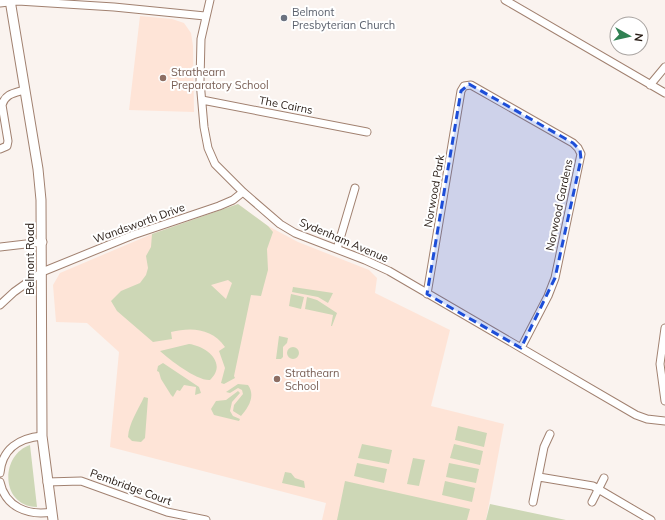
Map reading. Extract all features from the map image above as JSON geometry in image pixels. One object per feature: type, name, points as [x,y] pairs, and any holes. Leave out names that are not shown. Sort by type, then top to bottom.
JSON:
[{"type":"main road","name":"Belmont Road","points":[[10,1],[38,169],[42,242],[42,436],[47,482],[53,516]]},
{"type":"street","name":"Sydenham Avenue","points":[[210,0],[204,16],[200,60],[204,126],[208,148],[215,164],[243,192],[280,224],[295,233],[389,271],[636,415],[647,419],[665,421]]},
{"type":"street","points":[[505,0],[665,93]]},
{"type":"street","points":[[0,3],[10,1],[115,3],[204,16]]},
{"type":"street","points":[[650,85],[665,66]]},
{"type":"street","name":"Norwood Gardens","points":[[461,91],[466,85],[474,86],[573,143],[581,154],[555,278],[548,296],[521,348]]},
{"type":"street","points":[[0,148],[7,146],[8,141],[2,106],[3,100],[7,96],[24,90]]},
{"type":"street","name":"Norwood Park","points":[[427,294],[461,91]]},
{"type":"street","name":"The Cairns","points":[[202,100],[367,132]]},
{"type":"street","points":[[337,249],[355,188]]},
{"type":"street","name":"Wandsworth Drive","points":[[0,305],[14,292],[42,272],[133,235],[219,206],[233,200],[243,192]]},
{"type":"street","points":[[0,247],[42,242]]},
{"type":"street","points":[[665,328],[660,364],[665,401]]},
{"type":"street","points":[[533,502],[544,447],[550,434]]},
{"type":"street","points":[[0,473],[5,453],[11,447],[25,440],[42,436]]},
{"type":"street","points":[[539,477],[589,485],[652,520]]},
{"type":"street","points":[[592,502],[604,478]]},
{"type":"street","name":"Pembridge Court","points":[[47,482],[81,481],[167,512],[206,520]]},
{"type":"street","points":[[0,482],[5,496],[19,509],[53,516]]},
{"type":"highlighted area","points":[[469,84],[573,143],[580,150],[581,159],[555,278],[521,348],[427,294],[461,91]]},
{"type":"shaded area","name":"Strathearn Preparatory School","points":[[140,16],[172,19],[184,23],[191,33],[193,46],[194,112],[129,110]]},
{"type":"shaded area","name":"Strathearn School","points":[[238,204],[268,226],[298,242],[369,270],[377,278],[375,293],[450,330],[431,406],[504,424],[486,520],[322,520],[326,503],[110,447],[119,352],[87,323],[56,322],[53,285],[60,273],[152,234]]},
{"type":"green space","points":[[238,204],[268,226],[273,232],[267,249],[268,270],[261,296],[251,295],[234,376],[235,378],[224,384],[221,383],[225,368],[219,351],[225,347],[214,336],[201,330],[179,330],[171,332],[172,339],[153,342],[117,311],[111,301],[121,291],[140,283],[146,275],[148,268],[146,256],[151,247],[152,234]],"holes":[[[228,280],[232,283],[226,299],[211,285]]]},
{"type":"green space","points":[[293,287],[333,293],[328,303],[318,297],[292,292]]},
{"type":"green space","points":[[291,294],[304,297],[301,309],[289,306]]},
{"type":"green space","points":[[307,297],[317,300],[337,313],[332,326],[333,315],[305,309]]},
{"type":"green space","points":[[279,336],[288,338],[287,343],[283,347],[283,357],[281,359],[276,359]]},
{"type":"green space","points":[[189,344],[202,348],[213,356],[217,367],[215,374],[210,380],[191,374],[160,351]]},
{"type":"green space","points":[[291,347],[295,347],[299,353],[295,359],[291,359],[287,355],[287,351]]},
{"type":"green space","points":[[163,363],[199,387],[201,393],[195,395],[196,387],[184,385],[180,391],[177,390],[173,397],[157,371],[158,366]]},
{"type":"green space","points":[[238,384],[248,385],[251,393],[250,402],[241,416],[233,411],[234,405],[243,394],[242,390],[238,388],[230,393],[226,392]]},
{"type":"green space","points":[[238,391],[240,393],[232,402],[230,411],[233,416],[240,419],[239,421],[214,415],[211,409],[216,401],[226,400]]},
{"type":"green space","points":[[144,397],[148,398],[145,438],[141,442],[132,441],[128,437],[130,427]]},
{"type":"green space","points":[[458,426],[487,433],[484,447],[455,440]]},
{"type":"green space","points":[[362,444],[392,450],[389,464],[358,458]]},
{"type":"green space","points":[[454,444],[483,451],[480,465],[450,458]]},
{"type":"green space","points":[[30,445],[37,507],[25,504],[16,498],[11,490],[8,479],[9,469],[13,459],[20,450]]},
{"type":"green space","points":[[413,458],[425,460],[419,486],[407,484]]},
{"type":"green space","points":[[357,463],[387,469],[384,483],[354,476]]},
{"type":"green space","points":[[449,463],[479,469],[476,483],[446,477]]},
{"type":"green space","points":[[285,472],[291,473],[295,478],[304,481],[305,488],[282,483]]},
{"type":"green space","points":[[345,481],[470,509],[467,520],[337,520]]},
{"type":"green space","points":[[445,481],[475,488],[472,502],[442,495]]},
{"type":"green space","points":[[490,504],[566,520],[486,520]]},
{"type":"place","name":"Belmont Presbyterian Church","points":[[284,18]]},
{"type":"place","name":"Strathearn Preparatory School","points":[[163,78]]},
{"type":"place","name":"Strathearn School","points":[[277,379]]}]
